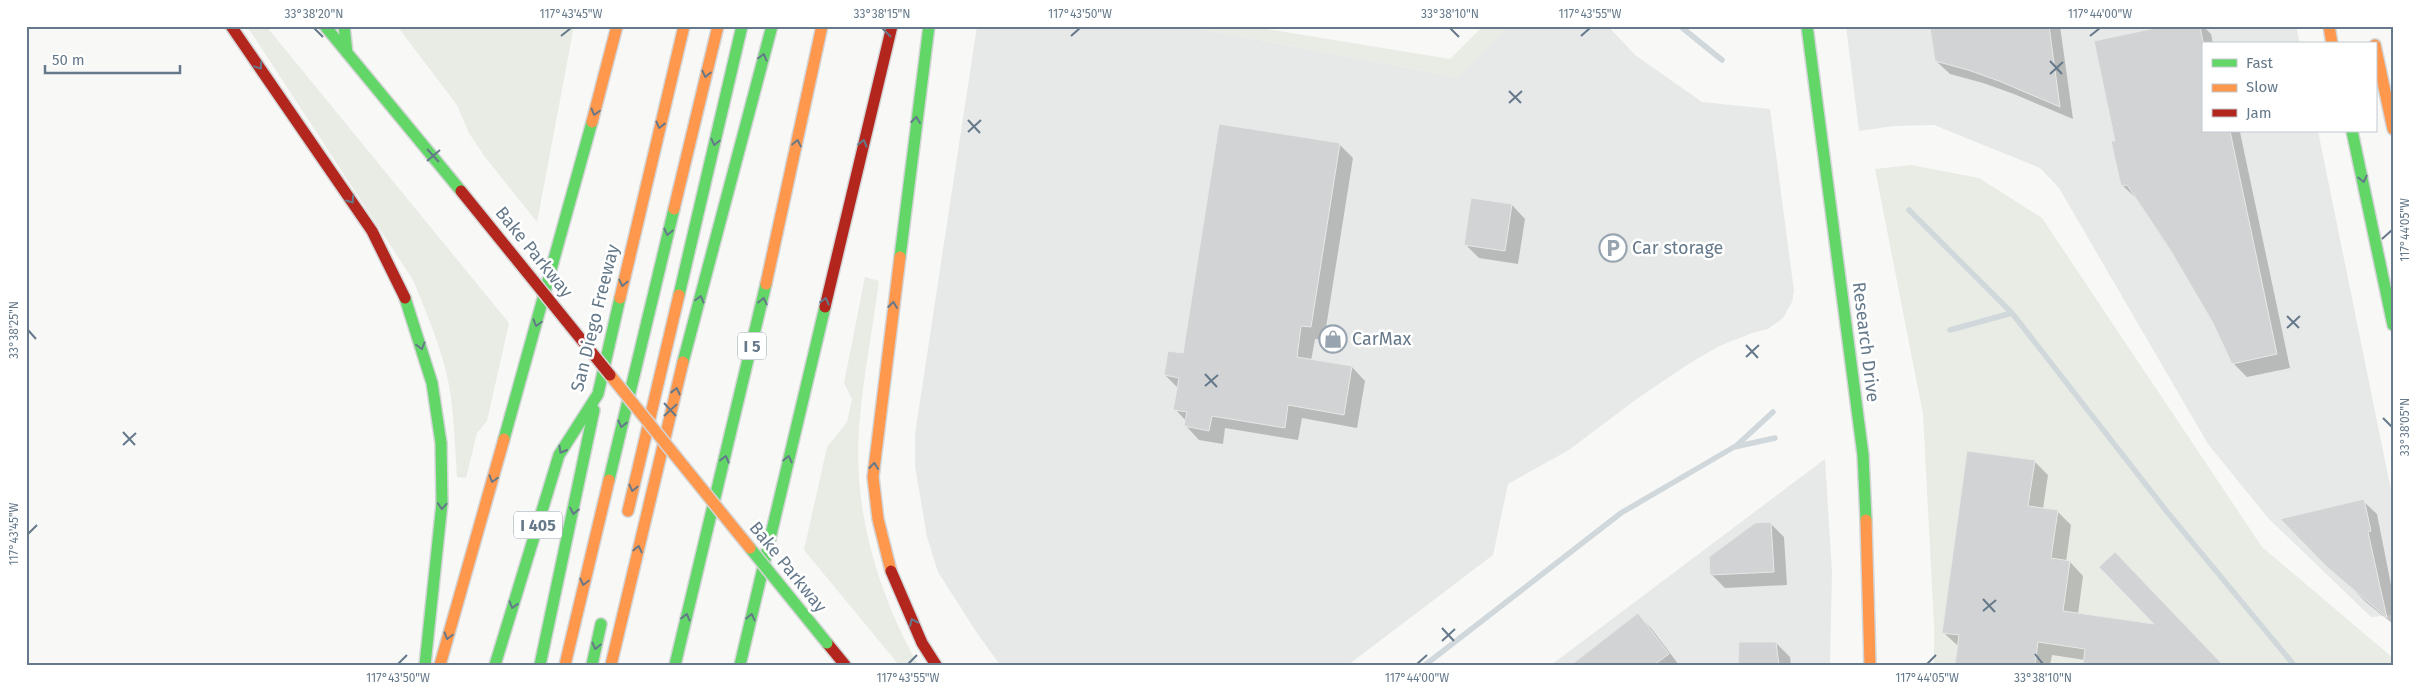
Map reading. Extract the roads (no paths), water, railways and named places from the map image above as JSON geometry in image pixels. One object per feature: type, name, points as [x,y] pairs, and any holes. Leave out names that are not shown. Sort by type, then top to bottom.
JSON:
[{"type":"main road","points":[[232,26],[372,231],[402,286],[419,337],[432,384],[441,443],[442,503],[425,665]]},
{"type":"main road","name":"Bake Parkway","points":[[325,26],[845,665]]},
{"type":"main road","points":[[344,26],[347,53]]},
{"type":"main road","points":[[607,64],[608,26]]},
{"type":"main road","points":[[440,665],[560,242],[617,26]]},
{"type":"main road","name":"San Diego Freeway","points":[[495,665],[559,455],[598,394],[684,26]]},
{"type":"main road","points":[[565,665],[718,26]]},
{"type":"main road","points":[[624,526],[742,26]]},
{"type":"main road","points":[[611,665],[687,346],[772,26]]},
{"type":"main road","name":"I 5","points":[[675,665],[758,322],[822,26]]},
{"type":"main road","points":[[740,665],[892,26]]},
{"type":"main road","points":[[929,26],[873,478],[878,519],[888,566],[922,643],[936,665]]},
{"type":"main road","name":"Research Drive","points":[[1807,26],[1863,455],[1869,574],[1870,665]]},
{"type":"main road","points":[[2329,26],[2332,42]]},
{"type":"main road","points":[[2376,46],[2393,129]]},
{"type":"main road","points":[[2352,132],[2393,325]]},
{"type":"main road","points":[[540,665],[598,394]]},
{"type":"main road","points":[[592,665],[605,609]]},
{"type":"waterway","points":[[1680,26],[1722,60]]},
{"type":"waterway","points":[[1909,210],[2012,313],[2168,513],[2294,665]]},
{"type":"waterway","points":[[1950,330],[2012,313]]},
{"type":"waterway","points":[[1736,446],[1773,412]]},
{"type":"waterway","points":[[1425,665],[1621,513],[1734,447],[1775,438]]},
{"type":"place","name":"Car storage","points":[[1613,248]]},
{"type":"place","name":"CarMax","points":[[1333,339]]}]
